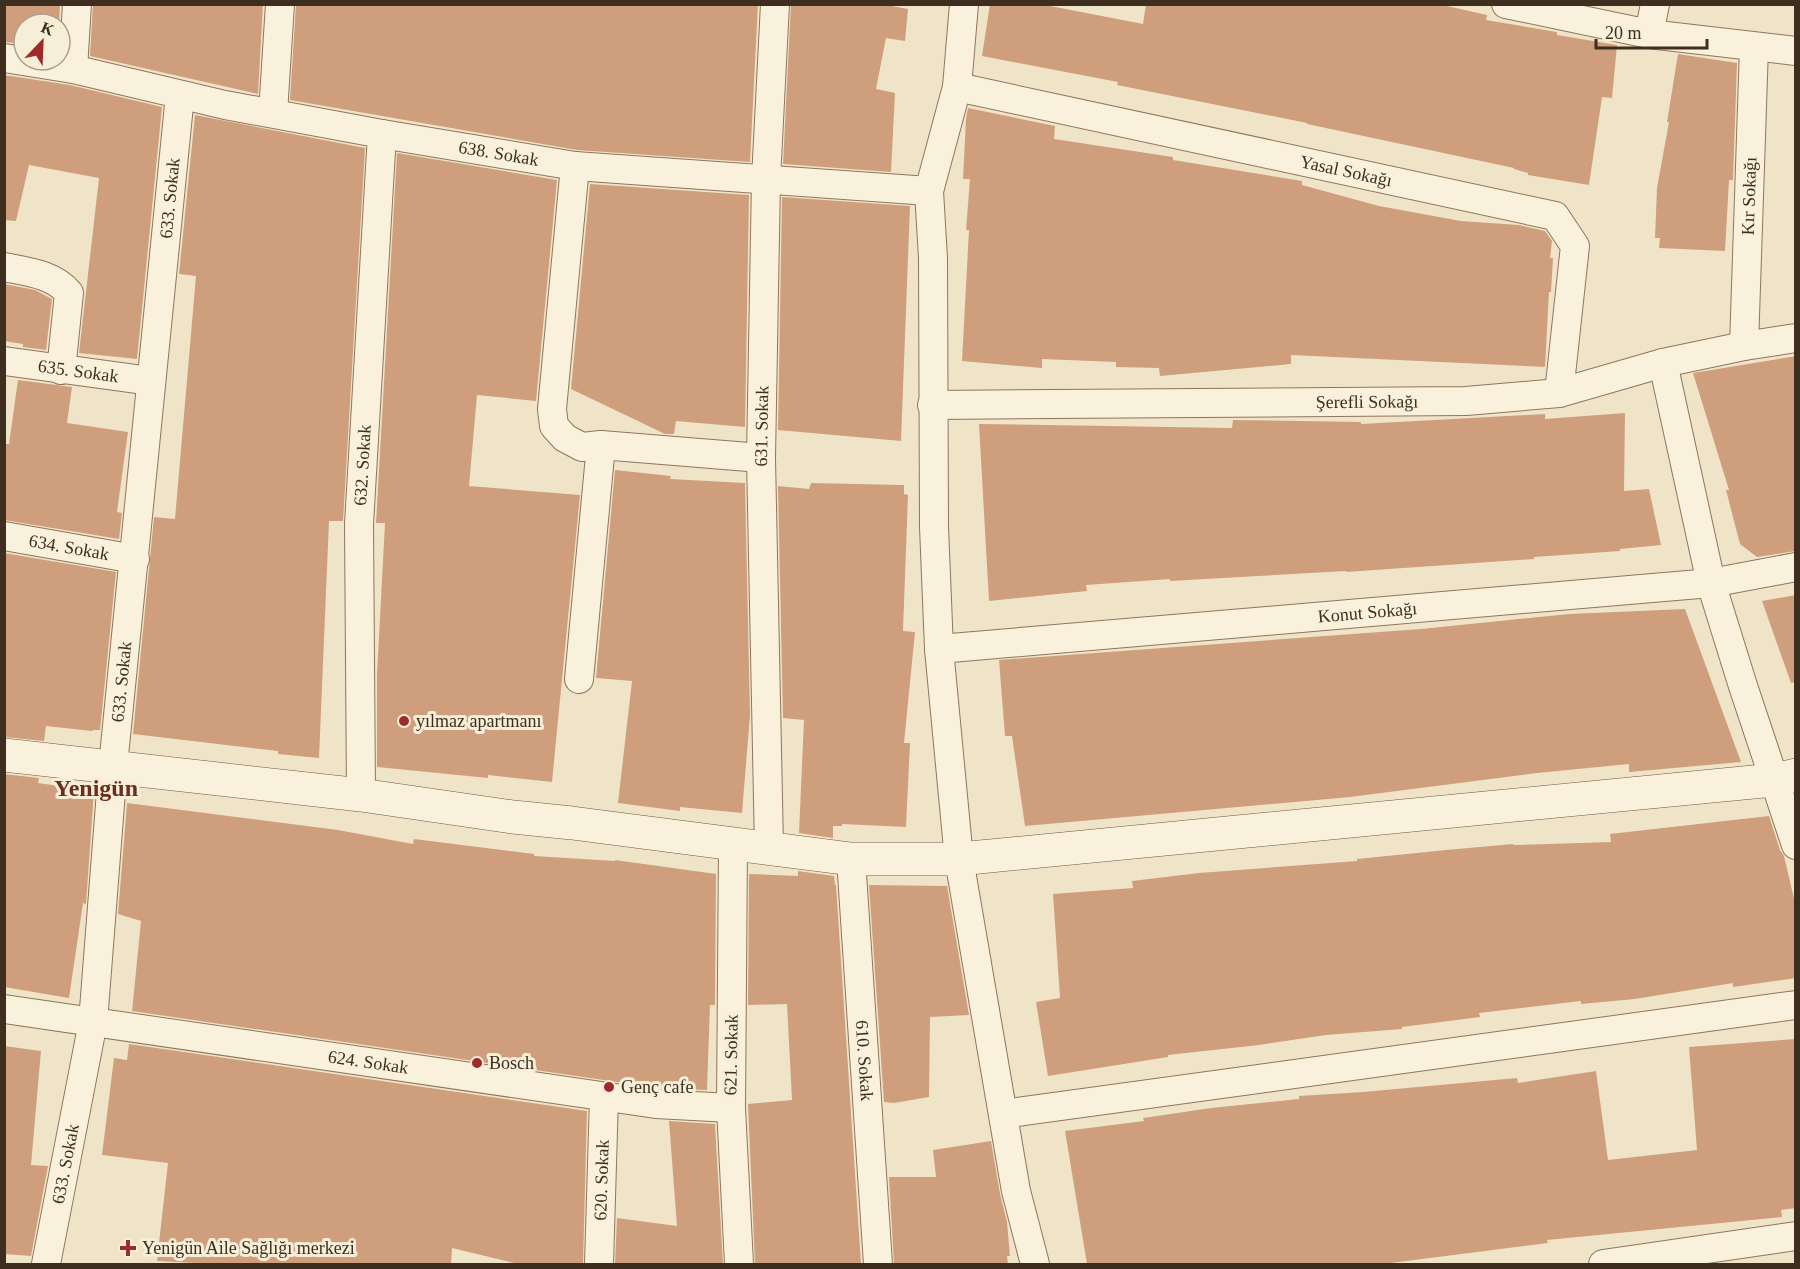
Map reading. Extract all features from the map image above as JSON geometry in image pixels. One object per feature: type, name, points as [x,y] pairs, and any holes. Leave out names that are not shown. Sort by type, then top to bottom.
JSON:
[{"type":"street","points":[[73,69],[77,4]]},
{"type":"street","points":[[273,113],[280,4]]},
{"type":"street","name":"631. Sokak","points":[[769,848],[761,458],[766,180],[775,4]]},
{"type":"street","points":[[964,4],[957,87],[929,191],[933,258],[932,405],[939,649],[959,859],[1018,1199],[1035,1264]]},
{"type":"street","points":[[1506,4],[1649,34],[1796,51]]},
{"type":"street","points":[[1649,34],[1655,4]]},
{"type":"street","name":"Kır Sokağı","points":[[1743,346],[1754,47]]},
{"type":"street","name":"638. Sokak","points":[[4,58],[73,69],[180,95],[382,134],[575,166],[929,191]]},
{"type":"street","name":"Yasal Sokağı","points":[[957,87],[1555,216],[1575,246],[1559,393]]},
{"type":"street","name":"633. Sokak","points":[[46,1264],[93,1022],[113,766],[180,95]]},
{"type":"street","name":"632. Sokak","points":[[362,795],[359,524],[382,134]]},
{"type":"street","points":[[575,166],[552,409],[554,426],[565,438],[582,447],[601,446],[761,458]]},
{"type":"street","points":[[4,267],[46,276],[62,284],[69,294],[61,370]]},
{"type":"street","name":"Şerefli Sokağı","points":[[932,405],[1466,400],[1559,393],[1663,363],[1743,346],[1796,338]]},
{"type":"street","name":"635. Sokak","points":[[4,360],[61,370],[151,381]]},
{"type":"street","points":[[1663,363],[1712,583],[1785,777],[1796,845]]},
{"type":"street","points":[[579,679],[601,446]]},
{"type":"street","name":"634. Sokak","points":[[4,536],[135,559]]},
{"type":"street","name":"Konut Sokağı","points":[[939,649],[1712,583],[1796,567]]},
{"type":"street","points":[[4,755],[362,795],[513,818],[572,823],[851,858],[959,859],[1785,777]]},
{"type":"street","name":"621. Sokak","points":[[733,845],[731,1108],[740,1264]]},
{"type":"street","name":"610. Sokak","points":[[851,858],[878,1264]]},
{"type":"street","points":[[1003,1114],[1796,1005]]},
{"type":"street","name":"624. Sokak","points":[[4,1009],[656,1104],[731,1108]]},
{"type":"street","name":"620. Sokak","points":[[599,1264],[604,1096]]},
{"type":"street","points":[[1603,1264],[1796,1236]]},
{"type":"building","points":[[4,4],[60,4],[60,12],[12,12],[12,43],[4,42]]},
{"type":"building","points":[[93,4],[263,4],[258,94],[90,56]]},
{"type":"building","points":[[296,4],[758,4],[750,162],[577,150],[290,100]]},
{"type":"building","points":[[791,4],[881,4],[908,9],[905,41],[886,38],[876,89],[895,93],[891,172],[783,164]]},
{"type":"building","points":[[990,4],[1040,4],[1143,24],[1146,4],[1438,4],[1487,15],[1486,20],[1617,45],[1612,98],[1602,97],[1589,185],[1528,175],[1514,168],[1117,85],[1118,82],[982,56]]},
{"type":"building","points":[[1678,54],[1737,63],[1733,180],[1729,180],[1725,251],[1659,248],[1660,238],[1655,238],[1657,188]]},
{"type":"building","points":[[4,75],[70,85],[162,107],[137,359],[79,353],[99,178],[29,165],[16,221],[4,220]]},
{"type":"building","points":[[968,108],[1055,126],[1054,139],[1173,157],[1173,160],[1302,181],[1302,185],[1379,206],[1461,221],[1519,225],[1545,231],[1552,241],[1550,258],[1553,258],[1545,367],[1291,355],[1291,364],[1160,376],[1159,368],[1116,367],[1116,362],[1042,359],[1042,368],[962,361],[969,230],[966,230],[970,179],[963,179]]},
{"type":"building","points":[[195,115],[365,148],[343,521],[329,521],[319,758],[133,734],[154,517],[175,519],[196,276],[179,274]]},
{"type":"building","points":[[397,153],[557,180],[536,401],[477,395],[469,486],[580,495],[552,782],[377,767],[377,674],[385,523],[376,523]]},
{"type":"building","points":[[590,184],[749,195],[745,427],[676,421],[674,434],[665,434],[571,389]]},
{"type":"building","points":[[782,197],[910,206],[901,441],[778,430]]},
{"type":"building","points":[[4,284],[35,290],[52,299],[46,350],[23,347],[23,344],[4,341]]},
{"type":"building","points":[[1796,356],[1796,551],[1757,557],[1740,544],[1726,490],[1729,490],[1693,373]]},
{"type":"building","points":[[18,380],[72,387],[67,423],[128,432],[117,512],[122,513],[119,539],[4,520],[4,444],[9,444]]},
{"type":"building","points":[[1625,413],[1624,491],[1649,489],[1661,545],[1620,549],[1620,551],[1534,557],[1534,559],[1346,572],[1086,585],[1087,591],[989,601],[979,424],[1232,428],[1233,420],[1361,422],[1361,424],[1545,414],[1545,419]]},
{"type":"building","points":[[615,470],[671,476],[670,479],[745,483],[750,715],[742,813],[680,807],[680,811],[618,803],[632,681],[596,678]]},
{"type":"building","points":[[811,483],[904,485],[904,494],[908,495],[903,631],[915,632],[904,743],[910,743],[906,827],[842,824],[842,826],[833,826],[833,838],[799,833],[804,720],[783,718],[778,486],[809,489]]},
{"type":"building","points":[[4,553],[116,572],[100,730],[46,726],[44,741],[4,737]]},
{"type":"building","points":[[1796,595],[1796,682],[1791,683],[1762,601]]},
{"type":"building","points":[[1685,609],[1741,762],[1629,772],[1629,764],[1537,773],[1350,797],[1025,826],[1012,736],[1005,736],[999,660],[1421,629],[1569,614]]},
{"type":"building","points":[[4,774],[39,778],[38,783],[94,791],[86,904],[83,903],[69,998],[4,987]]},
{"type":"building","points":[[127,803],[338,830],[413,844],[414,839],[534,854],[534,856],[615,860],[716,874],[715,1005],[710,1005],[707,1090],[658,1088],[132,1011],[141,921],[118,914]]},
{"type":"building","points":[[1769,816],[1784,856],[1796,907],[1796,978],[1733,987],[1733,983],[1635,999],[1581,1004],[1581,1001],[1479,1013],[1480,1017],[1402,1027],[1402,1029],[1326,1035],[1168,1055],[1168,1057],[1048,1076],[1036,1002],[1060,998],[1053,894],[1133,888],[1132,881],[1199,873],[1357,861],[1357,859],[1513,844],[1611,842],[1610,834]]},
{"type":"building","points":[[798,871],[834,876],[836,885],[861,1264],[755,1264],[748,1104],[792,1100],[787,1004],[748,1005],[749,874],[798,876]]},
{"type":"building","points":[[869,885],[947,886],[969,1015],[930,1017],[929,1097],[894,1103],[884,1102]]},
{"type":"building","points":[[1796,1039],[1796,1208],[1781,1210],[1782,1217],[1547,1240],[1548,1243],[1383,1264],[1087,1264],[1065,1131],[1144,1121],[1143,1118],[1211,1108],[1299,1099],[1299,1096],[1517,1078],[1518,1083],[1596,1071],[1608,1160],[1697,1150],[1689,1047]]},
{"type":"building","points":[[129,1044],[587,1111],[583,1264],[518,1264],[452,1248],[451,1264],[215,1264],[157,1261],[168,1163],[102,1155],[114,1058],[127,1060]]},
{"type":"building","points":[[4,1046],[41,1051],[31,1165],[48,1166],[31,1256],[4,1254]]},
{"type":"building","points":[[669,1121],[715,1124],[723,1264],[615,1264],[617,1218],[677,1226]]},
{"type":"building","points":[[991,1141],[1007,1222],[1010,1256],[1007,1256],[1008,1264],[894,1264],[889,1177],[936,1177],[933,1150]]},
{"type":"place","name":"yılmaz apartmanı","points":[[404,721]]},
{"type":"place","name":"Bosch","points":[[477,1063]]},
{"type":"place","name":"Genç cafe","points":[[609,1087]]},
{"type":"place","name":"Yenigün Aile Sağlığı merkezi","points":[[128,1248]]},
{"type":"district","name":"Yenigün","points":[[96,788]]}]
